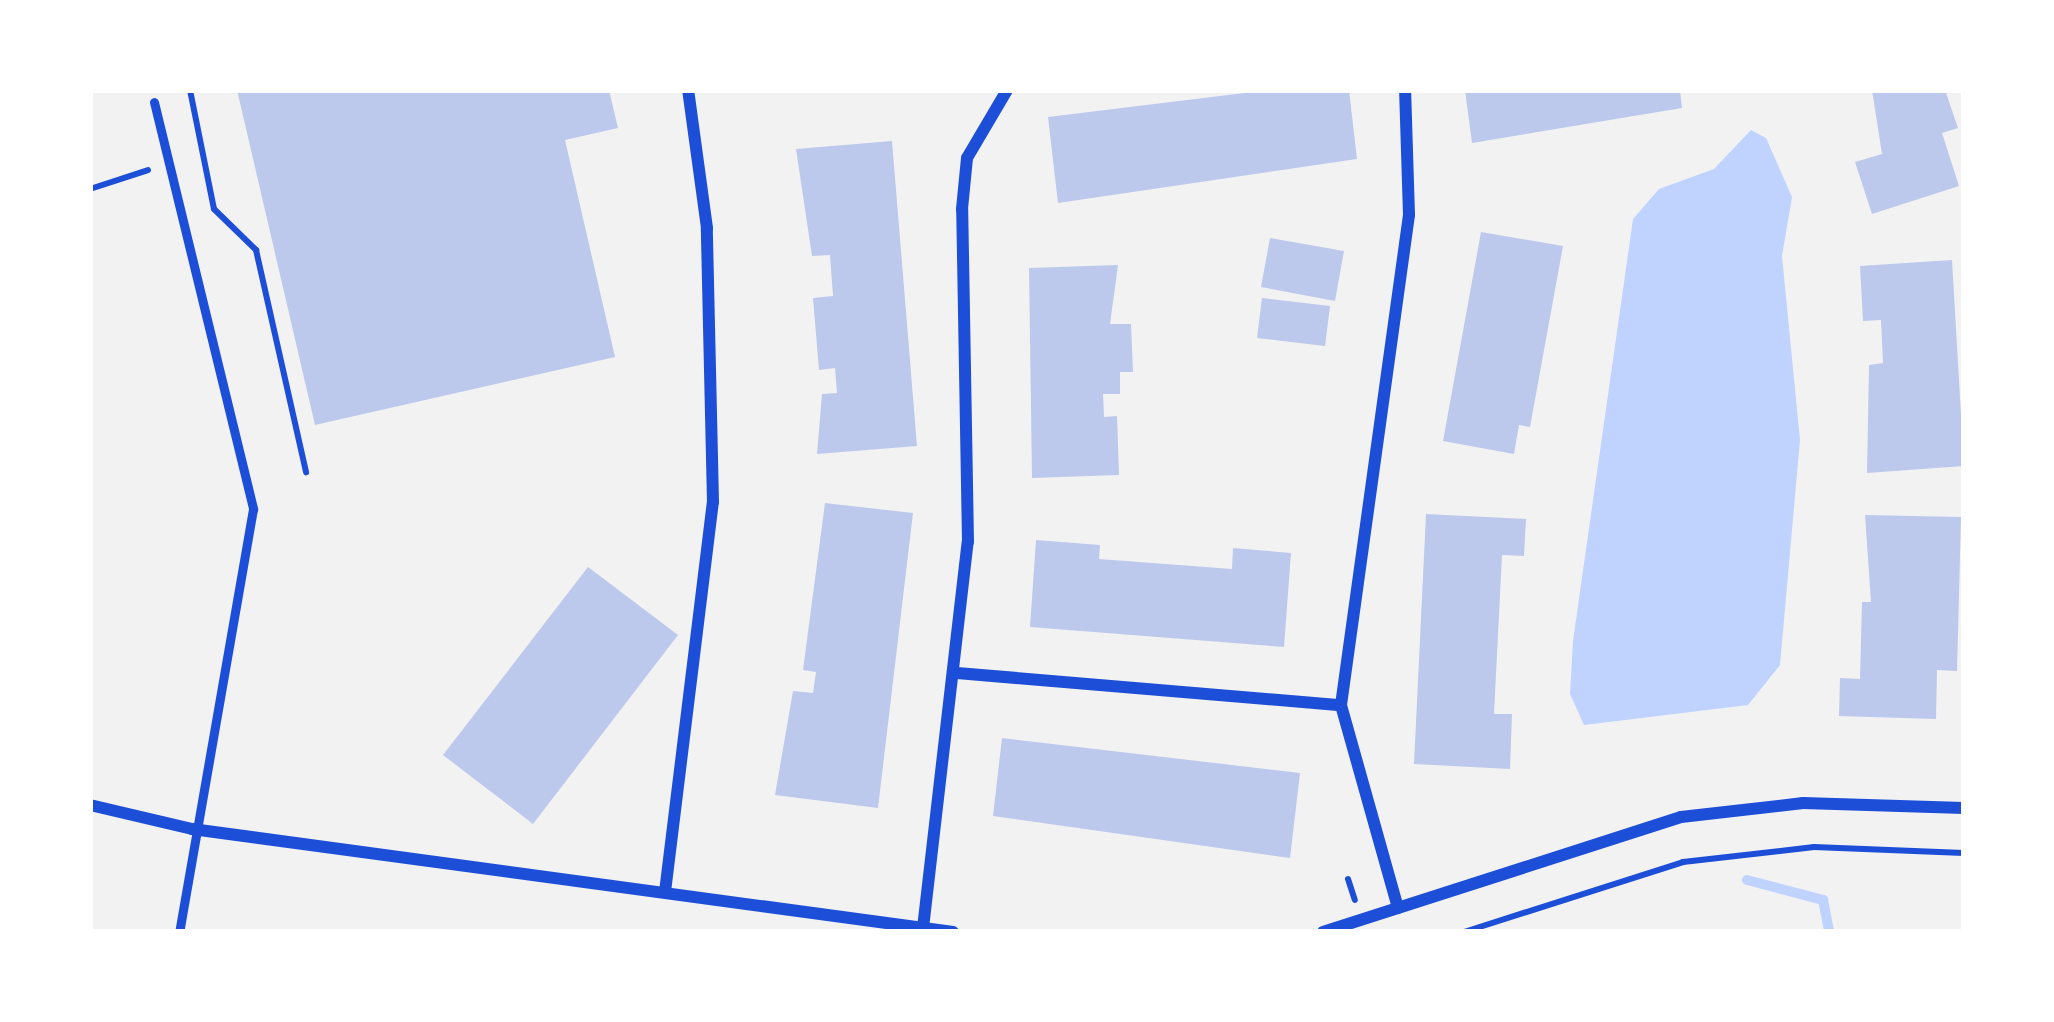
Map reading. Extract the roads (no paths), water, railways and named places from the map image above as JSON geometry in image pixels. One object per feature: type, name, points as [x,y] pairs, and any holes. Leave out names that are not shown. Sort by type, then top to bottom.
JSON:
[{"type":"street","points":[[665,892],[713,502],[707,228],[688,90]]},
{"type":"street","points":[[923,928],[957,673],[970,461],[962,209],[967,158],[1007,90]]},
{"type":"street","points":[[1398,908],[1342,705],[1409,215],[1405,90]]},
{"type":"street","points":[[957,673],[1342,705]]},
{"type":"street","points":[[1323,932],[1681,818],[1803,802],[1964,808]]},
{"type":"street","points":[[90,805],[192,830],[953,932]]},
{"type":"lane","points":[[154,102],[253,509],[192,830],[179,932]]},
{"type":"water","points":[[1751,130],[1766,138],[1792,197],[1782,256],[1800,440],[1780,665],[1748,705],[1584,725],[1570,694],[1573,641],[1633,219],[1659,189],[1714,169]]},
{"type":"waterway","points":[[1747,880],[1823,900],[1829,932]]}]
